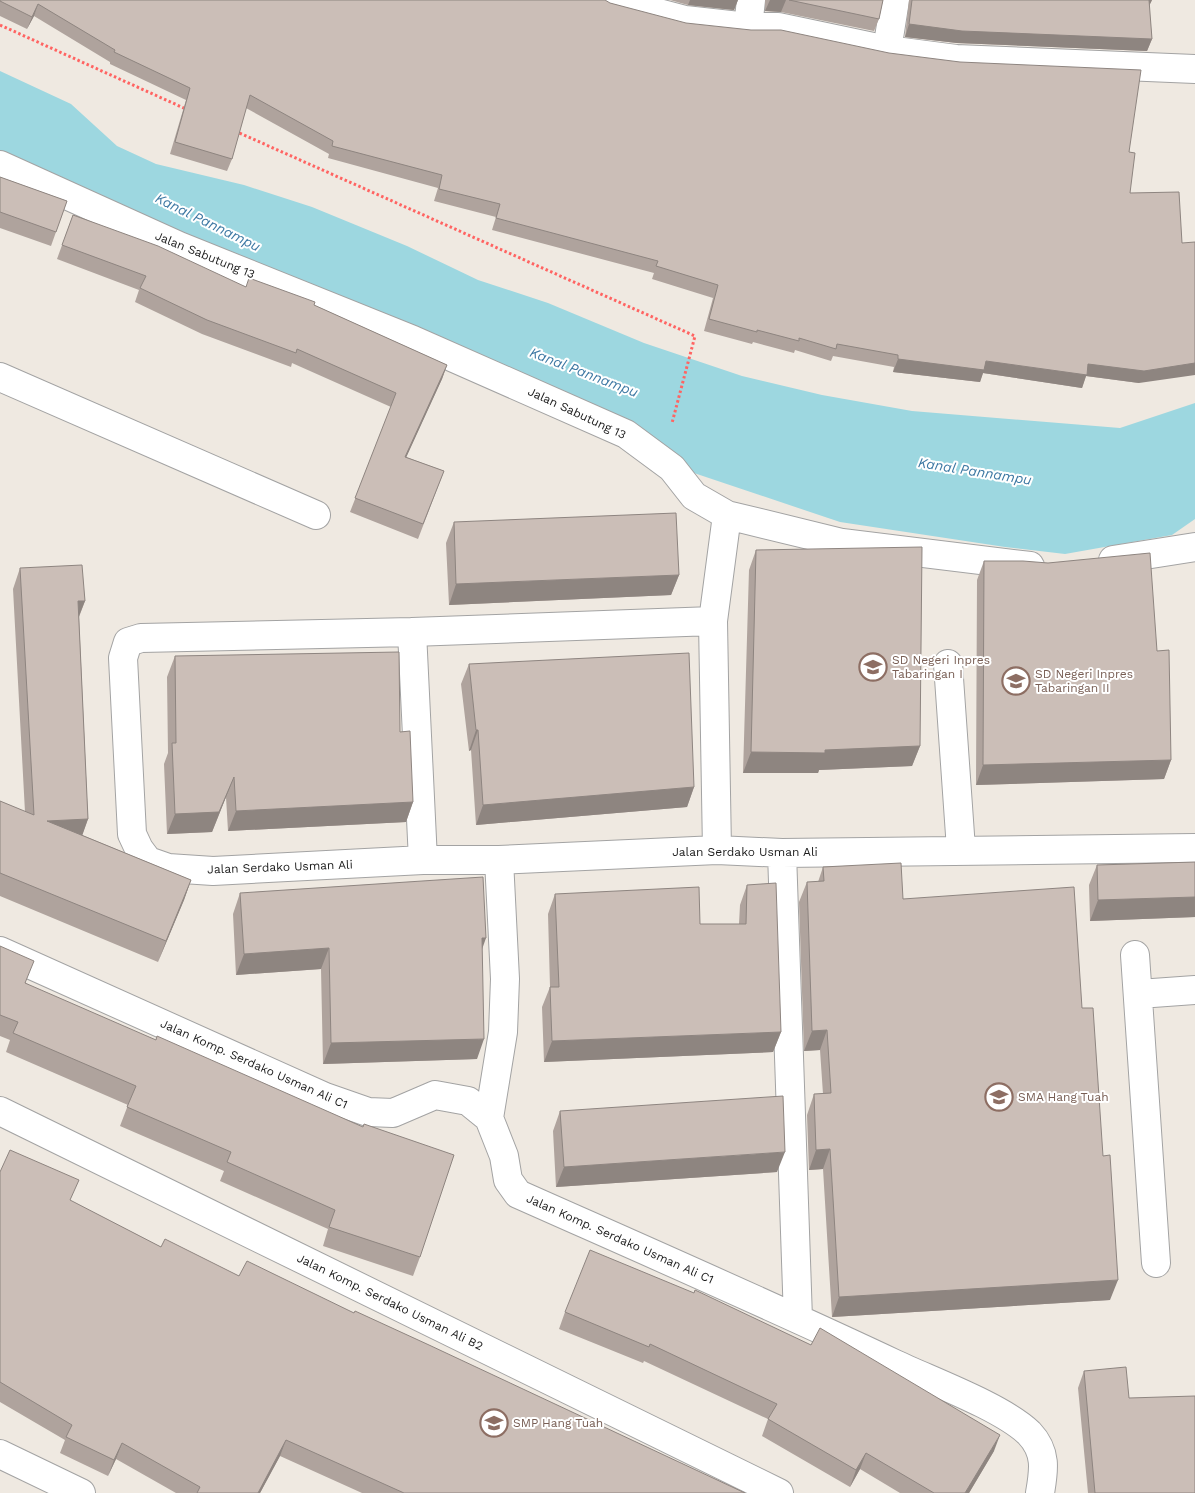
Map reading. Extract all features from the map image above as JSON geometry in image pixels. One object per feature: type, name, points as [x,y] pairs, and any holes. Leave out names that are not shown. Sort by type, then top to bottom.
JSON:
[{"type":"street","points":[[609,0],[684,20],[748,27],[778,27],[887,50],[956,59],[1195,69]]},
{"type":"street","points":[[748,27],[751,0]]},
{"type":"street","points":[[887,50],[895,0]]},
{"type":"street","name":"Jalan Sabutung 13","points":[[0,166],[179,246],[413,340],[626,434],[672,468],[694,496],[727,515],[842,543],[1039,567],[1058,565]]},
{"type":"street","points":[[0,377],[316,515]]},
{"type":"street","points":[[717,850],[713,621],[727,515]]},
{"type":"street","points":[[1087,563],[1157,555],[1195,547]]},
{"type":"street","name":"Jalan Serdako Usman Ali","points":[[713,621],[412,632],[141,638],[128,642],[122,658],[132,834],[138,849],[148,861],[168,868],[213,871],[423,860],[499,860],[717,850],[782,853],[961,849],[1195,848]]},
{"type":"street","points":[[412,632],[423,860]]},
{"type":"street","points":[[948,664],[961,849]]},
{"type":"street","points":[[782,853],[798,1319]]},
{"type":"street","points":[[489,1118],[503,1032],[505,978],[499,860]]},
{"type":"street","name":"Jalan Komp. Serdako Usman Ali C1","points":[[0,951],[325,1097],[368,1112],[392,1113],[434,1095],[468,1101],[489,1118],[504,1156],[508,1180],[518,1194],[798,1319],[996,1411],[1028,1433],[1038,1444],[1045,1467],[1040,1493]]},
{"type":"street","points":[[1135,955],[1156,1263]]},
{"type":"street","points":[[1139,994],[1195,990]]},
{"type":"street","name":"Jalan Komp. Serdako Usman Ali B2","points":[[0,1111],[779,1493]]},
{"type":"street","points":[[0,1454],[81,1493]]},
{"type":"path","points":[[0,25],[189,110]]},
{"type":"path","points":[[234,130],[695,336],[670,429]]},
{"type":"water","name":"Kanal Pannampu","points":[[0,71],[71,104],[117,146],[156,164],[244,185],[312,207],[407,246],[478,280],[548,303],[644,343],[742,376],[822,395],[912,411],[1120,428],[1195,403],[1195,519],[1172,535],[1065,554],[1005,547],[840,522],[685,470],[0,158]]},
{"type":"building","points":[[0,0],[605,0],[610,3],[686,23],[751,30],[781,30],[889,53],[960,62],[1141,70],[1129,152],[1135,153],[1130,193],[1179,192],[1182,243],[1195,242],[1195,363],[1144,371],[1088,364],[1087,375],[986,361],[984,370],[898,359],[898,355],[837,344],[836,349],[799,338],[799,341],[709,319],[718,285],[656,266],[658,261],[496,218],[500,204],[439,189],[442,175],[332,146],[333,141],[250,95],[232,159],[175,142],[190,88],[114,52],[115,50],[38,4],[32,17]]},
{"type":"building","points":[[789,0],[883,0],[879,19]]},
{"type":"building","points":[[912,0],[1149,0],[1152,39],[962,31],[909,24]]},
{"type":"building","points":[[0,177],[67,201],[56,232],[0,212]]},
{"type":"building","points":[[73,215],[158,246],[246,287],[249,278],[315,302],[314,305],[447,365],[405,457],[444,471],[423,524],[355,498],[396,393],[297,349],[296,353],[207,320],[140,288],[146,276],[62,245]]},
{"type":"building","points":[[676,513],[679,575],[456,584],[454,522]]},
{"type":"building","points":[[922,547],[920,746],[825,750],[825,753],[751,752],[756,550]]},
{"type":"building","points":[[1150,553],[1157,651],[1169,650],[1171,760],[983,765],[984,561],[1048,563]]},
{"type":"building","points":[[82,565],[85,601],[78,601],[88,819],[47,821],[191,880],[166,941],[0,873],[0,801],[34,815],[20,568]]},
{"type":"building","points":[[399,652],[400,732],[410,731],[413,802],[236,811],[234,777],[219,812],[175,814],[172,743],[176,743],[175,656]]},
{"type":"building","points":[[689,653],[694,787],[483,805],[478,730],[476,730],[469,664]]},
{"type":"building","points":[[1195,862],[1195,897],[1098,900],[1097,865]]},
{"type":"building","points":[[901,863],[903,899],[1074,887],[1082,1008],[1093,1008],[1103,1156],[1110,1155],[1118,1280],[839,1297],[830,1149],[816,1150],[814,1094],[831,1093],[827,1030],[812,1031],[807,882],[824,881],[823,867]]},
{"type":"building","points":[[483,877],[486,938],[482,938],[484,1039],[331,1043],[329,948],[244,954],[240,893]]},
{"type":"building","points":[[776,883],[781,1032],[552,1041],[550,987],[559,987],[555,894],[699,887],[700,924],[746,924],[747,885]]},
{"type":"building","points":[[0,946],[34,961],[25,983],[156,1040],[157,1036],[363,1127],[364,1124],[454,1155],[420,1257],[329,1227],[335,1210],[227,1162],[231,1152],[127,1107],[136,1086],[13,1033],[18,1022],[0,1015]]},
{"type":"building","points":[[783,1096],[785,1152],[564,1167],[560,1111]]},
{"type":"building","points":[[10,1150],[79,1180],[70,1200],[161,1247],[165,1239],[239,1276],[247,1261],[354,1313],[355,1311],[429,1345],[745,1493],[404,1493],[286,1440],[258,1493],[197,1493],[200,1487],[122,1443],[114,1460],[66,1437],[72,1425],[0,1382],[0,1172]]},
{"type":"building","points":[[590,1250],[694,1293],[695,1290],[811,1345],[820,1328],[1000,1435],[965,1493],[934,1493],[866,1453],[856,1470],[768,1419],[777,1404],[650,1344],[649,1347],[565,1312]]},
{"type":"building","points":[[1126,1367],[1129,1398],[1195,1396],[1195,1493],[1095,1493],[1084,1371]]},
{"type":"place","name":"SD Negeri Inpres Tabaringan I","points":[[873,667]]},
{"type":"place","name":"SD Negeri Inpres Tabaringan II","points":[[1016,681]]},
{"type":"place","name":"SMA Hang Tuah","points":[[999,1097]]},
{"type":"place","name":"SMP Hang Tuah","points":[[494,1423]]}]
